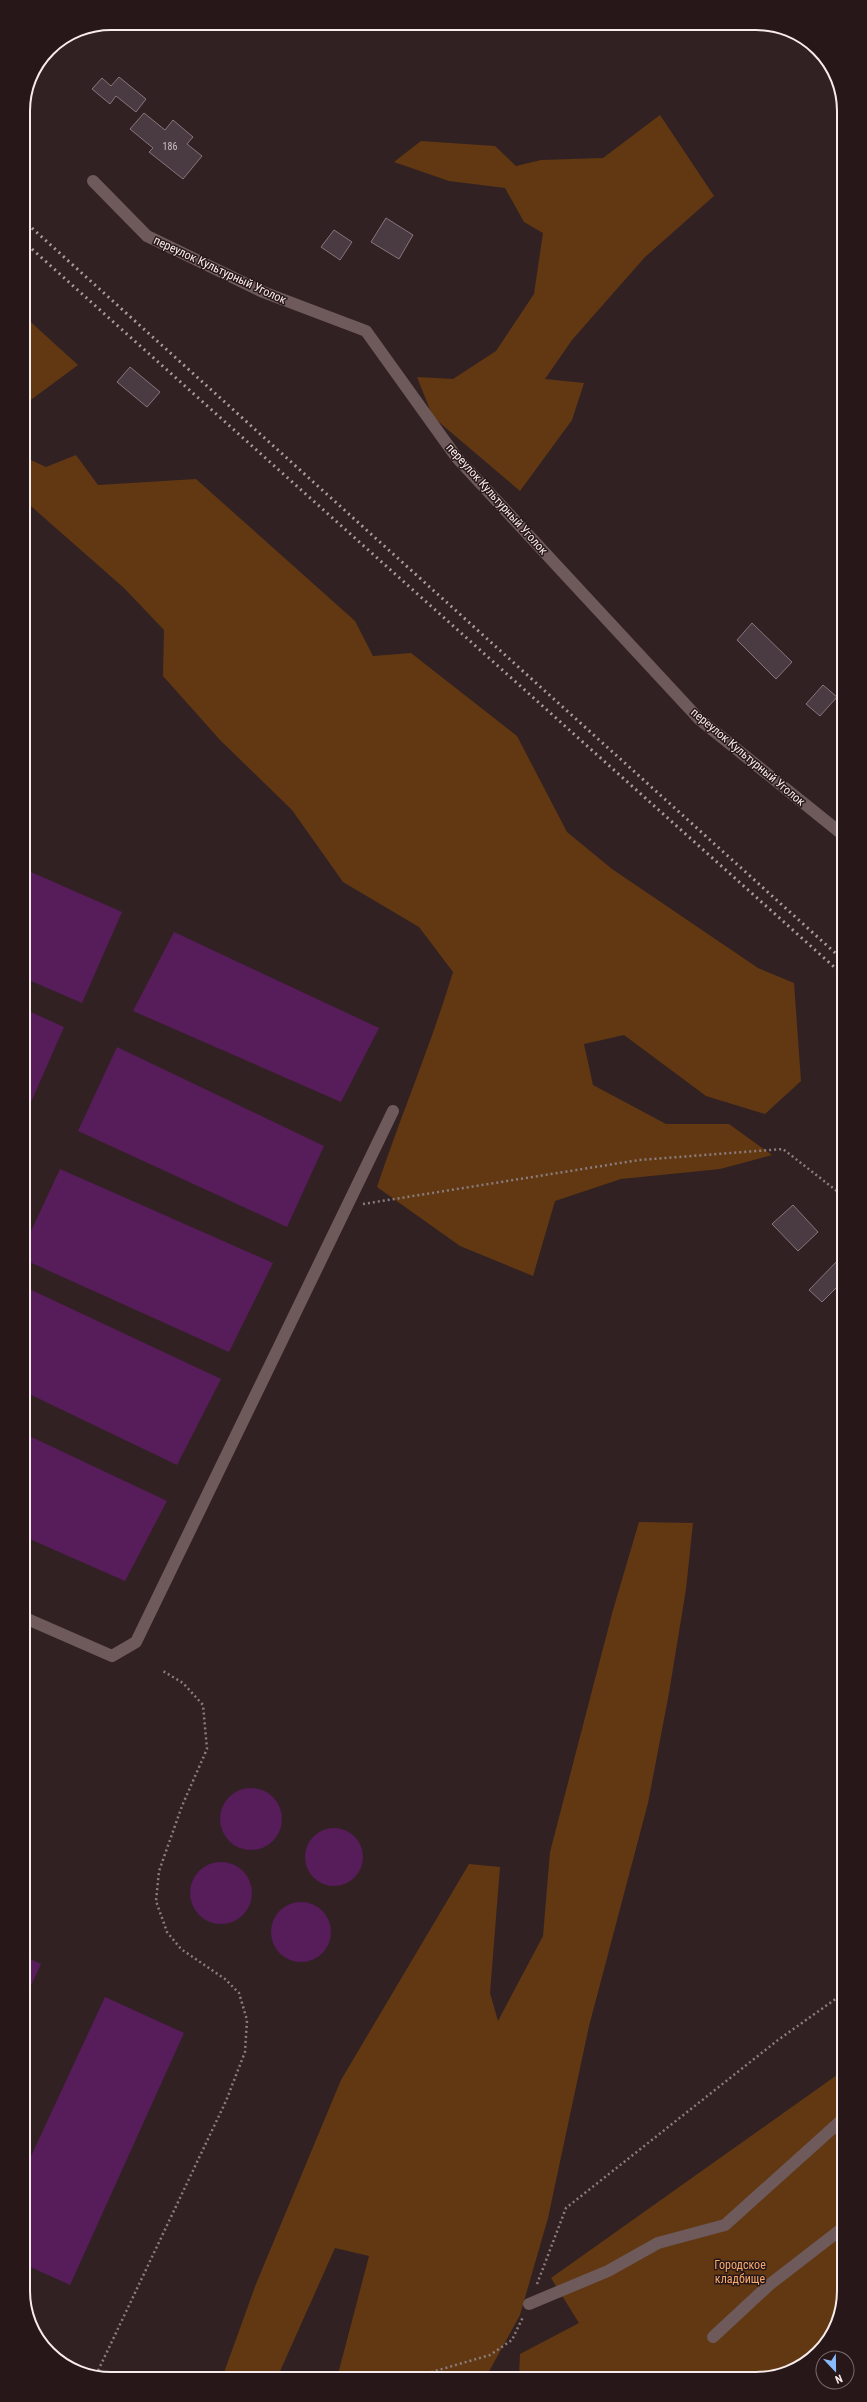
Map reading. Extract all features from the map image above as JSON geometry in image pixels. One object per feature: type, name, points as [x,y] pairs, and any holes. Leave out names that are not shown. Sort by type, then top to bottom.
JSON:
[{"type":"street","name":"переулок Культурный Уголок","points":[[93,181],[146,236],[263,292],[366,331],[457,458],[699,719],[837,830]]},
{"type":"street","points":[[30,1620],[112,1656],[136,1642],[393,1111]]},
{"type":"street","points":[[529,2304],[608,2271],[658,2243],[725,2225],[837,2124]]},
{"type":"street","points":[[713,2337],[769,2285],[837,2232]]},
{"type":"path","points":[[347,1206],[639,1160],[783,1149],[837,1191]]},
{"type":"path","points":[[98,2371],[226,2101],[245,2052],[247,2020],[239,1993],[224,1979],[181,1948],[167,1932],[156,1901],[159,1871],[182,1806],[207,1748],[203,1705],[183,1683],[163,1670]]},
{"type":"path","points":[[432,2372],[490,2356],[512,2340],[529,2304],[566,2208],[778,2040],[837,1998]]},
{"type":"green space","points":[[660,115],[714,196],[645,257],[572,340],[545,379],[584,383],[572,420],[520,491],[433,417],[417,377],[453,379],[496,351],[534,294],[543,233],[524,222],[505,188],[449,181],[394,162],[421,141],[495,146],[516,166],[541,160],[603,158]]},
{"type":"green space","points":[[30,321],[78,365],[30,401]]},
{"type":"green space","points":[[76,455],[98,485],[196,479],[355,621],[373,656],[411,653],[517,736],[567,832],[612,869],[758,968],[794,983],[801,1081],[765,1114],[706,1096],[624,1035],[584,1044],[593,1085],[666,1124],[729,1124],[772,1155],[720,1169],[621,1179],[555,1201],[533,1276],[460,1246],[377,1187],[453,972],[419,927],[343,882],[292,810],[220,740],[163,676],[164,630],[124,588],[30,505],[30,460],[46,467]]},
{"type":"green space","points":[[639,1522],[693,1523],[686,1589],[669,1693],[648,1803],[589,2026],[548,2218],[520,2315],[489,2372],[339,2372],[369,2256],[335,2248],[280,2372],[224,2372],[256,2284],[341,2080],[469,1864],[500,1867],[490,1993],[498,2021],[543,1936],[550,1852],[613,1610]]},
{"type":"green space","name":"Городское кладбище","points":[[837,2075],[836,2302],[829,2327],[810,2352],[787,2366],[756,2372],[519,2372],[520,2354],[579,2323],[551,2278]]},
{"type":"shaded area","points":[[30,872],[122,912],[82,1003],[30,981]]},
{"type":"shaded area","points":[[174,932],[379,1028],[341,1102],[133,1011]]},
{"type":"shaded area","points":[[30,1012],[64,1027],[30,1104]]},
{"type":"shaded area","points":[[117,1047],[324,1146],[287,1227],[78,1131]]},
{"type":"shaded area","points":[[60,1169],[273,1263],[229,1352],[30,1262],[30,1233]]},
{"type":"shaded area","points":[[30,1289],[221,1379],[177,1465],[30,1394]]},
{"type":"shaded area","points":[[30,1436],[167,1501],[125,1581],[30,1539]]},
{"type":"shaded area","points":[[251,1788],[263,1791],[273,1797],[279,1807],[282,1819],[279,1831],[273,1841],[263,1847],[251,1850],[239,1847],[229,1841],[223,1831],[220,1819],[223,1807],[229,1797],[239,1791]]},
{"type":"shaded area","points":[[328,1828],[340,1828],[355,1836],[363,1851],[363,1863],[355,1878],[340,1886],[328,1886],[313,1878],[305,1863],[305,1851],[313,1836]]},
{"type":"shaded area","points":[[221,1862],[233,1865],[243,1871],[249,1881],[252,1893],[249,1905],[243,1915],[233,1921],[221,1924],[209,1921],[199,1915],[193,1905],[190,1893],[193,1881],[199,1871],[209,1865]]},
{"type":"shaded area","points":[[295,1902],[307,1902],[323,1910],[329,1920],[331,1932],[329,1944],[323,1954],[307,1962],[295,1962],[279,1954],[271,1938],[271,1926],[279,1910]]},
{"type":"shaded area","points":[[30,1959],[41,1964],[30,1987]]},
{"type":"shaded area","points":[[105,1997],[184,2033],[70,2285],[30,2267],[30,2158]]},
{"type":"building","points":[[119,77],[146,99],[136,112],[116,96],[110,104],[92,89],[102,78],[111,86]]},
{"type":"building","points":[[144,113],[165,130],[173,120],[193,137],[187,144],[202,156],[183,179],[149,152],[153,148],[130,129]]},
{"type":"building","points":[[386,218],[413,235],[399,259],[371,242]]},
{"type":"building","points":[[334,230],[352,242],[340,260],[321,247]]},
{"type":"building","points":[[130,367],[160,392],[147,407],[117,382]]},
{"type":"building","points":[[752,623],[792,662],[776,679],[737,640]]},
{"type":"building","points":[[823,685],[837,697],[820,716],[806,704]]},
{"type":"building","points":[[793,1205],[818,1232],[798,1251],[772,1224]]},
{"type":"building","points":[[837,1261],[837,1287],[822,1302],[809,1290]]},
{"type":"railway","points":[[30,226],[837,954]]},
{"type":"railway","points":[[30,247],[837,970]]}]
